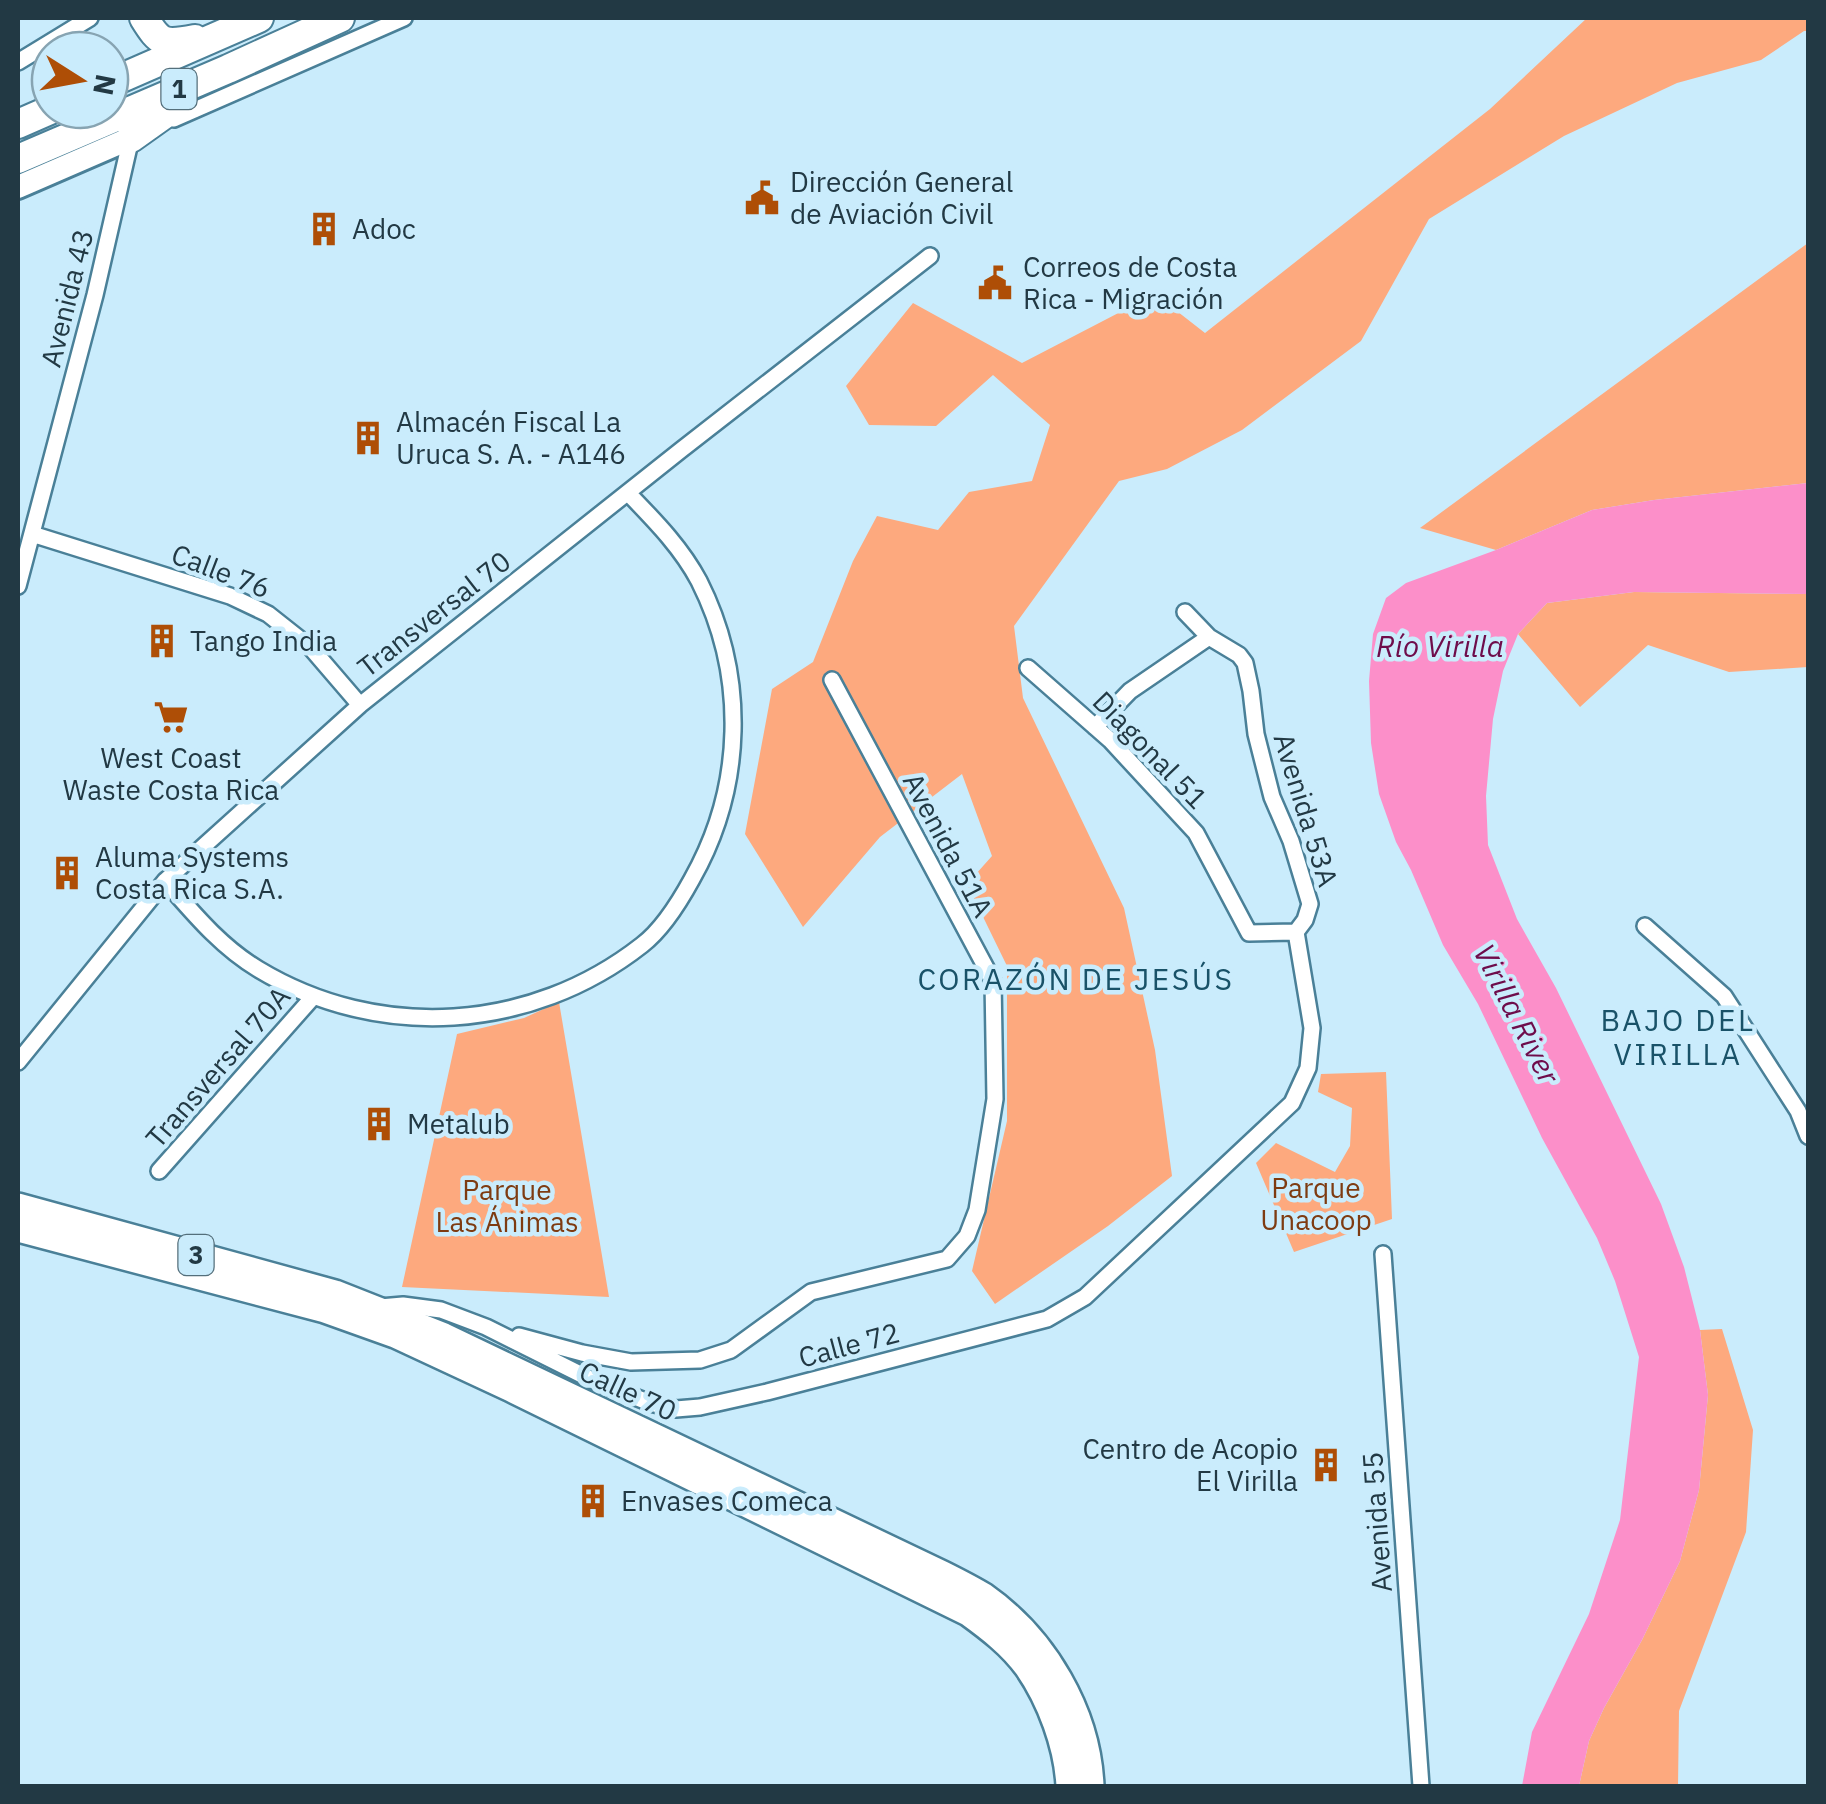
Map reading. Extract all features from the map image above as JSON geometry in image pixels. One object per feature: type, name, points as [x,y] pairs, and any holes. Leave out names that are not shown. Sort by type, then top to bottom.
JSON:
[{"type":"highway","points":[[144,18],[162,42],[221,34]]},
{"type":"highway","name":"1","points":[[130,74],[259,18]]},
{"type":"highway","name":"1","points":[[18,159],[340,18]]},
{"type":"highway","points":[[131,138],[228,69]]},
{"type":"main road","points":[[18,187],[131,138]]},
{"type":"main road","name":"Calle 70","points":[[18,1206],[334,1293],[433,1352],[968,1612],[997,1634],[1026,1667],[1047,1702],[1060,1739],[1068,1786]]},
{"type":"main road","name":"Calle 70","points":[[18,1229],[326,1310],[370,1316],[444,1336],[925,1565],[982,1596],[1008,1616],[1041,1652],[1063,1684],[1077,1716],[1090,1761],[1091,1786]]},
{"type":"street","points":[[18,62],[90,18]]},
{"type":"street","points":[[131,138],[404,18]]},
{"type":"street","name":"Avenida 43","points":[[18,586],[95,294],[131,138]]},
{"type":"street","name":"Transversal 70","points":[[18,1062],[165,881],[360,705],[930,256]]},
{"type":"street","points":[[165,881],[207,929],[257,968],[314,997],[364,1012],[410,1018],[497,1013],[537,1002],[575,986],[645,943],[681,900],[708,851],[726,798],[734,742],[732,686],[720,631],[698,580],[667,533],[628,493]]},
{"type":"street","name":"Calle 76","points":[[32,534],[230,596],[268,614],[311,648],[360,705]]},
{"type":"street","name":"Avenida 53A","points":[[1186,612],[1209,637],[1245,663],[1256,734],[1272,797],[1310,904],[1296,932],[1312,1028],[1308,1068],[1292,1104]]},
{"type":"street","points":[[1095,727],[1130,691],[1209,637]]},
{"type":"street","name":"Diagonal 51","points":[[1028,668],[1110,740],[1196,833],[1248,933],[1296,932]]},
{"type":"street","name":"Avenida 51A","points":[[486,1327],[582,1354],[631,1362],[700,1360],[731,1350],[812,1292],[946,1259],[967,1236],[978,1210],[995,1099],[992,981],[832,680]]},
{"type":"street","points":[[1645,926],[1724,996],[1798,1111],[1808,1136]]},
{"type":"street","name":"Transversal 70A","points":[[160,1171],[314,997]]},
{"type":"street","name":"Calle 72","points":[[370,1316],[403,1305],[441,1310],[650,1403],[676,1410],[700,1408],[1046,1319],[1084,1298],[1292,1104]]},
{"type":"street","name":"Avenida 55","points":[[1383,1254],[1421,1786]]},
{"type":"green space","points":[[1587,18],[1808,18],[1808,31],[1761,60],[1677,83],[1564,136],[1429,219],[1361,341],[1242,430],[1167,469],[1119,481],[1014,626],[1023,698],[1124,908],[1155,1050],[1172,1176],[1108,1226],[995,1304],[972,1271],[1007,1121],[1007,966],[967,884],[992,856],[962,774],[880,837],[803,927],[745,834],[772,689],[813,662],[853,561],[877,516],[938,530],[969,492],[1032,481],[1050,425],[993,375],[936,426],[869,425],[846,386],[913,303],[1022,363],[1155,294],[1205,333],[1490,109]]},
{"type":"green space","points":[[1808,243],[1808,483],[1592,510],[1496,550],[1420,528]]},
{"type":"green space","points":[[1634,592],[1808,594],[1808,667],[1729,672],[1648,645],[1580,707],[1518,634],[1547,603]]},
{"type":"green space","name":"Parque Las Ánimas","points":[[559,1002],[609,1297],[402,1287],[457,1034],[524,1018]]},
{"type":"green space","name":"Parque Unacoop","points":[[1386,1072],[1392,1219],[1294,1252],[1256,1163],[1276,1143],[1335,1172],[1350,1146],[1352,1108],[1318,1092],[1321,1074]]},
{"type":"green space","points":[[1722,1329],[1753,1430],[1746,1532],[1679,1711],[1678,1786],[1579,1786],[1589,1741],[1680,1561],[1699,1490],[1708,1395],[1700,1330]]},
{"type":"water","name":"Río Virilla","points":[[1808,483],[1808,594],[1634,592],[1547,603],[1518,634],[1503,671],[1493,719],[1486,796],[1488,845],[1517,919],[1556,988],[1661,1204],[1684,1267],[1700,1330],[1708,1395],[1699,1490],[1680,1561],[1589,1741],[1579,1786],[1522,1786],[1532,1732],[1589,1614],[1620,1520],[1639,1357],[1597,1238],[1542,1138],[1478,1004],[1443,945],[1396,842],[1379,794],[1371,743],[1369,681],[1373,634],[1386,598],[1406,583],[1592,510]]},
{"type":"place","name":"Dirección General de Aviación Civil","points":[[762,198]]},
{"type":"place","name":"Adoc","points":[[324,229]]},
{"type":"place","name":"Correos de Costa Rica - Migración","points":[[995,283]]},
{"type":"place","name":"Almacén Fiscal La Uruca S. A. - A146","points":[[368,438]]},
{"type":"place","name":"Tango India","points":[[162,641]]},
{"type":"place","name":"West Coast Waste Costa Rica","points":[[171,717]]},
{"type":"place","name":"Aluma Systems Costa Rica S.A.","points":[[67,873]]},
{"type":"place","name":"Metalub","points":[[379,1124]]},
{"type":"place","name":"Centro de Acopio El Virilla","points":[[1326,1465]]},
{"type":"place","name":"Envases Comeca","points":[[593,1501]]},
{"type":"district","name":"CORAZÓN DE JESÚS","points":[[1076,980]]},
{"type":"district","name":"BAJO DEL VIRILLA","points":[[1678,1038]]},
{"type":"water label","name":"Virilla River","points":[[1516,1014]]}]
